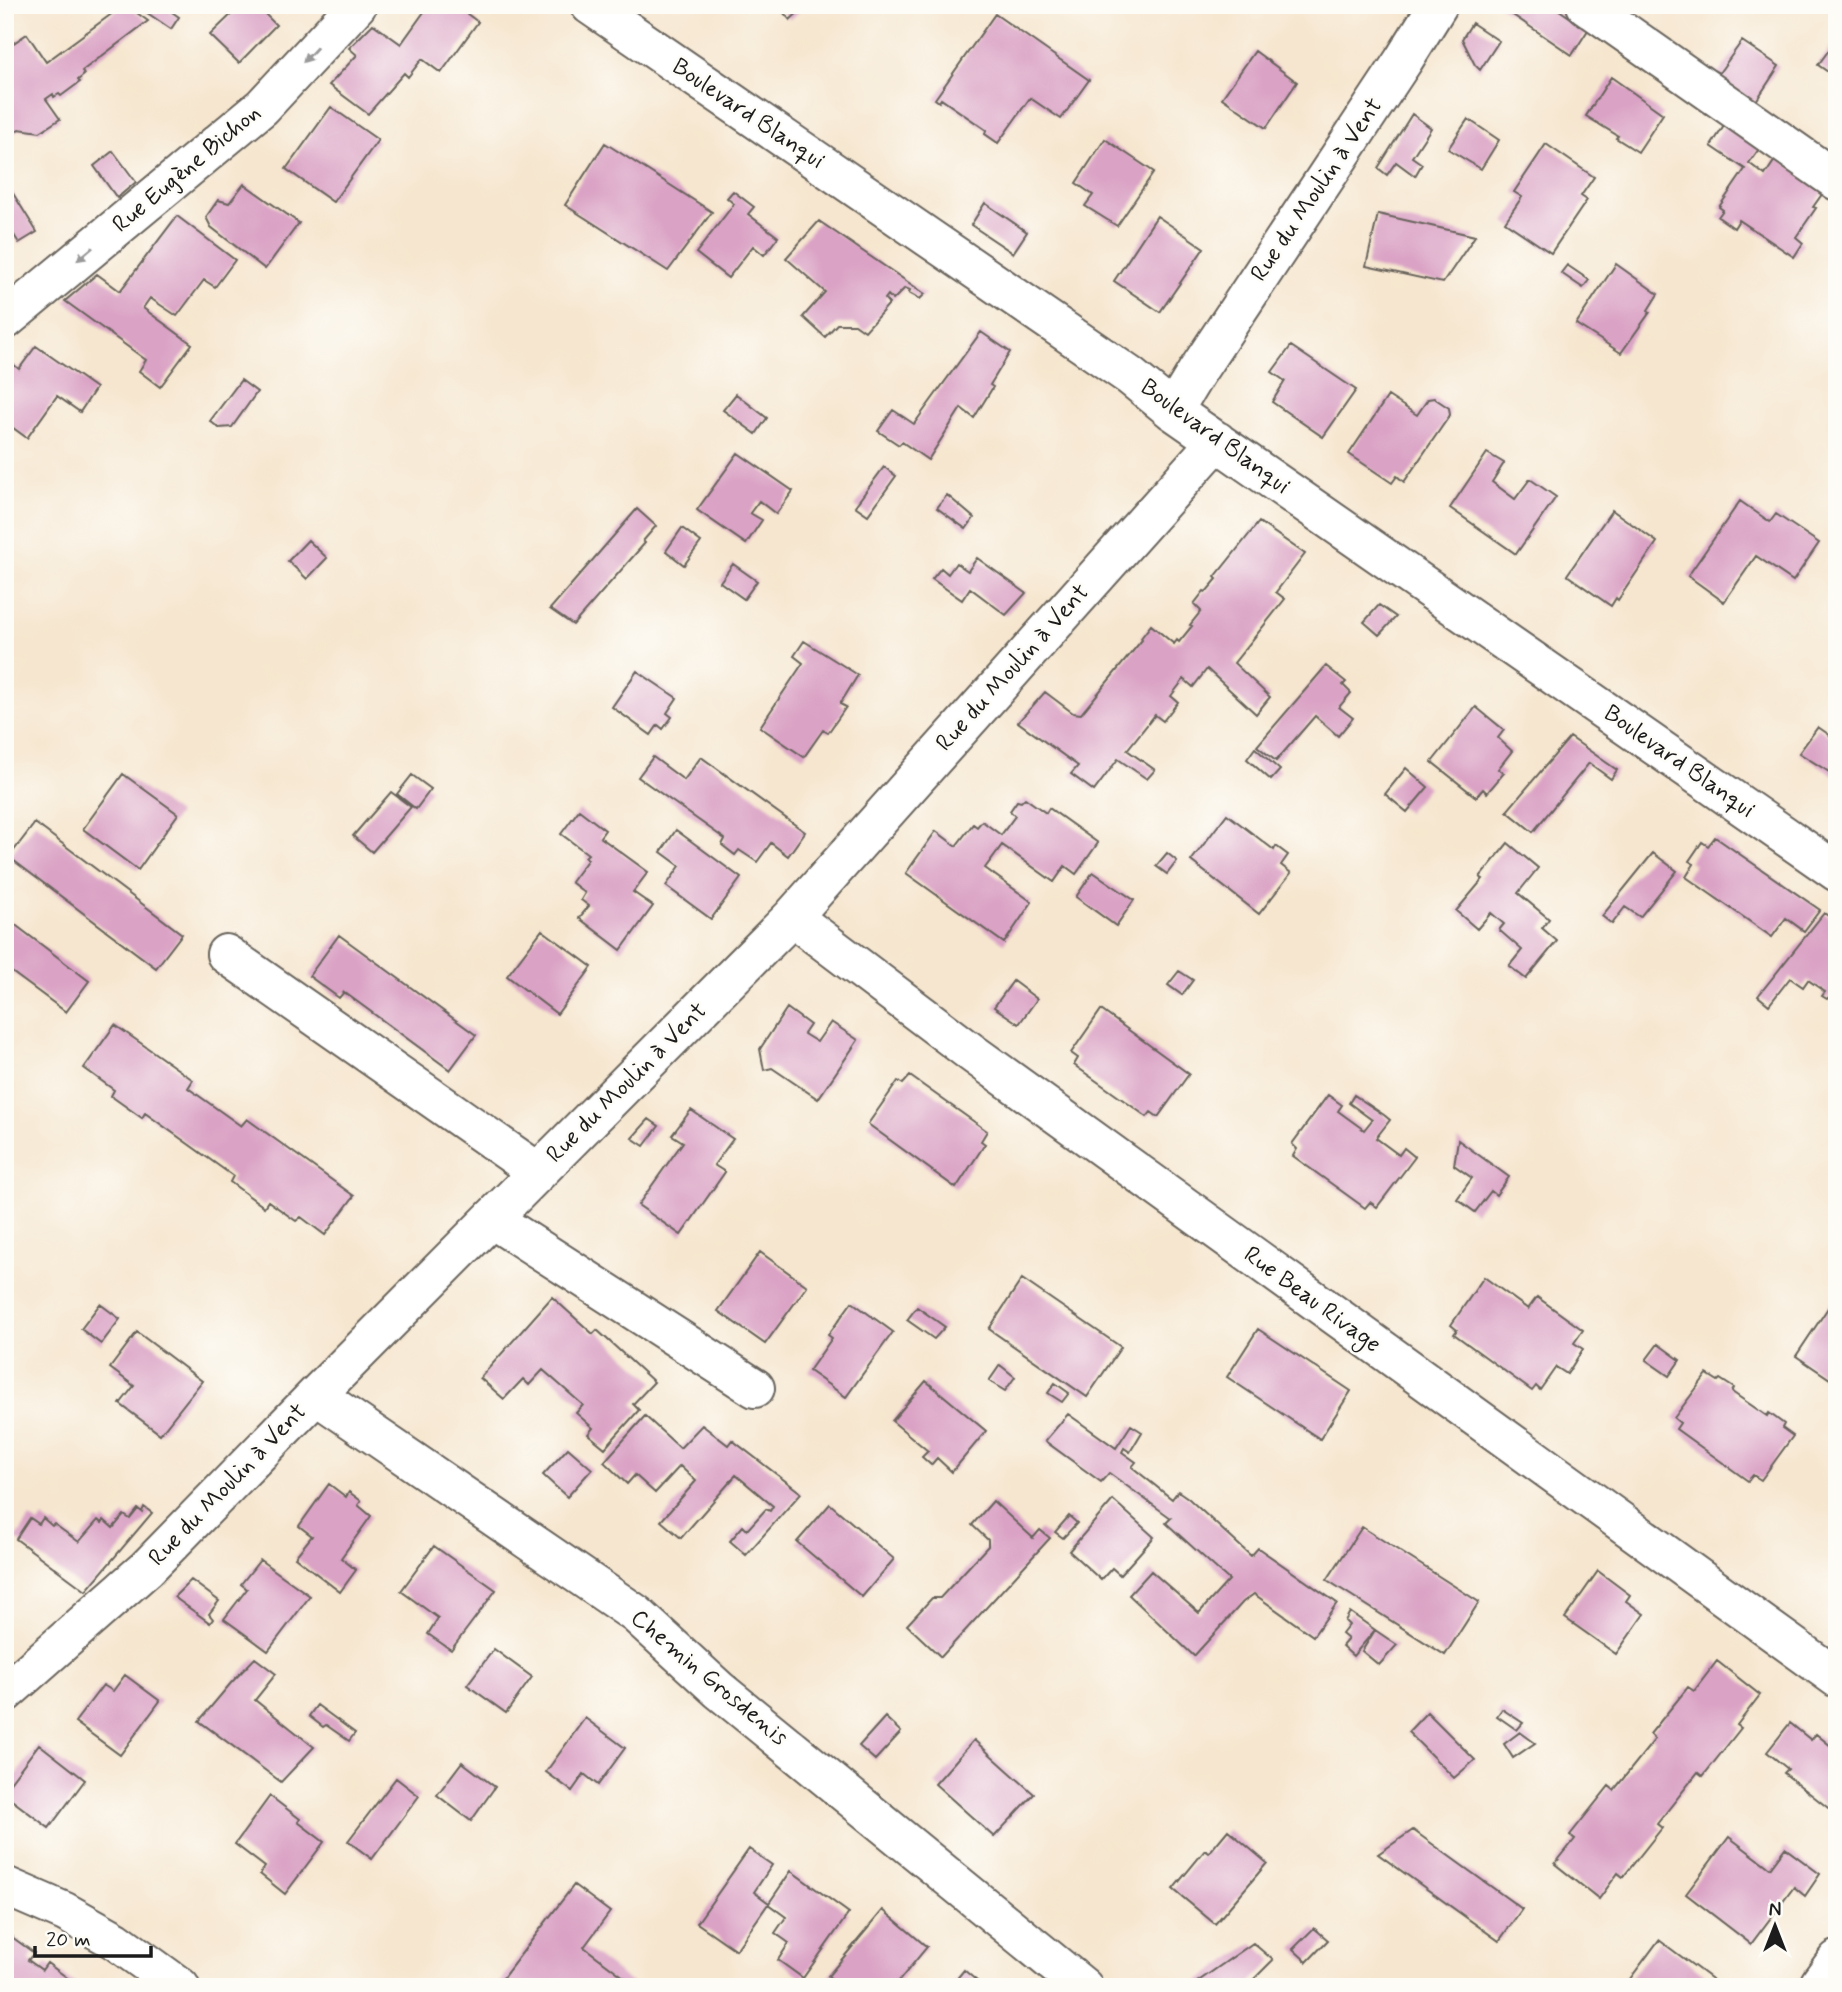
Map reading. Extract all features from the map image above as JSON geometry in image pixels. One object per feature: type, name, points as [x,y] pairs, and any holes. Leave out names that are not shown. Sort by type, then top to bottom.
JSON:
[{"type":"street","name":"Rue Eugène Bichon","points":[[5,320],[262,107],[356,5]]},
{"type":"street","name":"Boulevard Blanqui","points":[[590,5],[1130,376],[1173,411],[1837,872]]},
{"type":"street","name":"Rue du Moulin à Vent","points":[[1173,411],[1438,5]]},
{"type":"street","points":[[1586,5],[1837,181]]},
{"type":"street","name":"Rue du Moulin à Vent","points":[[5,1693],[147,1568],[792,917],[1217,441]]},
{"type":"street","name":"Rue Beau Rivage","points":[[792,917],[972,1053],[1837,1678]]},
{"type":"street","points":[[226,954],[538,1172]]},
{"type":"street","points":[[492,1219],[755,1388]]},
{"type":"street","name":"Chemin Grosdenis","points":[[316,1395],[636,1614],[719,1690],[1083,1987]]},
{"type":"street","points":[[5,1886],[65,1912],[114,1940],[180,1987]]},
{"type":"building","points":[[111,5],[126,5],[148,21],[82,71],[84,75],[78,80],[80,82],[61,96],[59,94],[54,97],[53,94],[46,99],[60,119],[40,132],[19,129],[13,134],[5,122],[5,49],[27,34],[46,62],[117,10]]},
{"type":"building","points":[[146,5],[162,5],[179,17],[171,29],[143,10]]},
{"type":"building","points":[[241,5],[256,5],[276,25],[239,63],[210,35]]},
{"type":"building","points":[[429,5],[455,5],[478,22],[441,73],[422,59],[408,77],[404,73],[368,114],[329,85],[357,55],[349,48],[373,24],[401,44]]},
{"type":"building","points":[[777,5],[806,5],[790,20]]},
{"type":"building","points":[[1498,5],[1552,5],[1588,30],[1572,55]]},
{"type":"building","points":[[995,14],[1089,80],[1061,119],[1030,98],[998,143],[985,134],[986,130],[941,99],[939,102],[935,99]]},
{"type":"building","points":[[1472,23],[1499,41],[1480,70],[1462,39]]},
{"type":"building","points":[[1837,39],[1837,78],[1818,65]]},
{"type":"building","points":[[1742,41],[1779,66],[1752,107],[1707,77],[1713,70],[1719,73]]},
{"type":"building","points":[[1255,51],[1297,82],[1266,128],[1222,98]]},
{"type":"building","points":[[1611,77],[1663,114],[1638,152],[1586,116]]},
{"type":"building","points":[[331,107],[378,140],[333,202],[286,169]]},
{"type":"building","points":[[1412,114],[1431,128],[1412,157],[1422,164],[1415,176],[1396,162],[1387,175],[1378,168]]},
{"type":"building","points":[[1468,119],[1499,140],[1481,169],[1448,149]]},
{"type":"building","points":[[1726,123],[1761,146],[1749,163],[1765,175],[1777,157],[1825,190],[1796,237],[1803,243],[1794,257],[1739,220],[1734,228],[1718,217],[1723,210],[1719,207],[1745,169],[1711,146]]},
{"type":"building","points":[[1105,139],[1154,172],[1117,226],[1085,206],[1093,195],[1076,183]]},
{"type":"building","points":[[605,143],[712,212],[668,271],[565,205]]},
{"type":"building","points":[[1546,144],[1594,177],[1581,196],[1587,200],[1551,253],[1505,222],[1522,197],[1514,192]]},
{"type":"building","points":[[113,151],[136,182],[117,198],[94,166]]},
{"type":"building","points":[[244,184],[299,223],[265,269],[211,227],[206,217],[218,200],[229,203]]},
{"type":"building","points":[[5,186],[9,187],[37,232],[19,243],[5,221]]},
{"type":"building","points":[[733,191],[754,207],[748,214],[778,237],[764,255],[753,246],[728,278],[696,253],[734,204],[727,198]]},
{"type":"building","points":[[985,203],[1027,232],[1013,253],[971,225]]},
{"type":"building","points":[[1378,214],[1475,236],[1443,283],[1366,266]]},
{"type":"building","points":[[177,216],[235,260],[215,287],[204,280],[177,316],[150,298],[143,308],[192,344],[160,387],[139,371],[146,360],[65,301],[97,274],[120,291]]},
{"type":"building","points":[[1157,216],[1204,248],[1160,312],[1114,281]]},
{"type":"building","points":[[819,221],[925,294],[920,299],[905,288],[893,300],[888,295],[885,299],[889,304],[865,331],[855,324],[837,324],[825,337],[803,317],[825,292],[786,258]]},
{"type":"building","points":[[1616,264],[1658,294],[1648,310],[1650,312],[1621,353],[1576,324]]},
{"type":"building","points":[[1567,265],[1589,280],[1583,288],[1561,273]]},
{"type":"building","points":[[981,332],[1010,352],[974,418],[961,408],[928,460],[902,442],[899,445],[878,431],[893,410],[914,424]]},
{"type":"building","points":[[36,346],[96,388],[80,412],[57,396],[27,438],[5,422],[5,378],[14,365],[19,369]]},
{"type":"building","points":[[1291,346],[1356,390],[1323,437],[1272,402],[1285,381],[1272,372]]},
{"type":"building","points":[[241,380],[257,392],[232,427],[219,428],[210,421]]},
{"type":"building","points":[[736,394],[767,418],[756,434],[723,410]]},
{"type":"building","points":[[1388,396],[1417,415],[1428,399],[1434,398],[1449,408],[1450,415],[1404,482],[1397,476],[1392,483],[1349,454]]},
{"type":"building","points":[[738,453],[793,491],[776,514],[759,501],[750,513],[762,520],[746,544],[697,510]]},
{"type":"building","points":[[1487,453],[1504,463],[1492,482],[1515,499],[1530,479],[1556,497],[1516,554],[1450,508]]},
{"type":"building","points":[[884,467],[896,476],[868,515],[855,506]]},
{"type":"building","points":[[947,495],[974,518],[966,529],[937,508]]},
{"type":"building","points":[[1740,501],[1770,522],[1776,514],[1819,543],[1793,581],[1756,556],[1724,602],[1688,576]]},
{"type":"building","points":[[637,509],[656,526],[643,541],[645,543],[573,625],[550,609]]},
{"type":"building","points":[[1612,510],[1657,542],[1618,600],[1616,598],[1611,606],[1567,575]]},
{"type":"building","points":[[1259,522],[1305,554],[1276,592],[1285,599],[1234,663],[1270,697],[1256,714],[1207,669],[1193,687],[1184,679],[1171,696],[1178,702],[1163,721],[1155,715],[1127,750],[1155,770],[1147,779],[1118,759],[1094,791],[1071,774],[1078,766],[1018,722],[1045,692],[1073,713],[1081,714],[1142,640],[1151,625],[1174,644],[1177,640],[1179,642],[1201,611],[1194,604],[1217,579],[1215,577]]},
{"type":"building","points":[[682,528],[701,542],[684,565],[666,551]]},
{"type":"building","points":[[308,540],[327,558],[307,579],[288,561]]},
{"type":"building","points":[[977,558],[1026,593],[1006,615],[970,588],[962,600],[932,579],[941,568],[948,574],[956,563],[968,571]]},
{"type":"building","points":[[733,564],[757,581],[744,599],[720,582]]},
{"type":"building","points":[[1379,605],[1396,617],[1379,635],[1364,622]]},
{"type":"building","points":[[804,641],[858,675],[840,704],[846,707],[828,733],[823,730],[804,757],[760,727],[803,663],[794,656]]},
{"type":"building","points":[[1326,666],[1346,682],[1343,685],[1351,693],[1339,707],[1353,718],[1338,736],[1315,716],[1276,761],[1257,746]]},
{"type":"building","points":[[637,671],[677,698],[667,713],[672,717],[663,729],[658,725],[651,735],[612,707]]},
{"type":"building","points":[[1476,707],[1504,730],[1498,738],[1512,751],[1498,769],[1504,773],[1487,793],[1483,789],[1476,797],[1432,762]]},
{"type":"building","points":[[1818,727],[1831,736],[1837,729],[1837,777],[1799,753]]},
{"type":"building","points":[[1570,737],[1617,770],[1611,779],[1589,763],[1533,832],[1507,811]]},
{"type":"building","points":[[1255,748],[1280,770],[1271,780],[1247,759]]},
{"type":"building","points":[[653,757],[684,780],[701,757],[805,832],[788,856],[771,843],[757,862],[739,850],[735,855],[722,845],[725,839],[638,777]]},
{"type":"building","points":[[1406,768],[1428,787],[1407,812],[1385,794]]},
{"type":"building","points":[[123,774],[178,814],[138,870],[83,829]]},
{"type":"building","points":[[412,775],[431,789],[416,809],[397,794]]},
{"type":"building","points":[[391,792],[411,807],[372,852],[353,836]]},
{"type":"building","points":[[1025,798],[1046,813],[1049,808],[1098,843],[1076,874],[1065,866],[1054,882],[1002,845],[985,868],[1032,902],[1004,943],[906,873],[936,831],[956,846],[973,824],[977,827],[982,821],[1001,835],[1015,816],[1010,811],[1017,801],[1021,802]]},
{"type":"building","points":[[579,810],[605,830],[600,837],[648,872],[633,892],[653,906],[621,950],[579,918],[589,906],[581,900],[585,893],[571,882],[588,859],[585,857],[588,854],[561,834]]},
{"type":"building","points":[[1227,814],[1274,850],[1276,846],[1288,855],[1281,865],[1291,873],[1259,914],[1191,861]]},
{"type":"building","points":[[35,823],[182,934],[156,968],[9,857]]},
{"type":"building","points":[[676,830],[741,878],[711,919],[666,886],[680,866],[661,852]]},
{"type":"building","points":[[1715,837],[1820,910],[1804,931],[1786,918],[1772,937],[1686,877],[1694,864],[1689,861],[1702,842],[1708,846]]},
{"type":"building","points":[[1508,843],[1538,868],[1518,893],[1549,919],[1542,928],[1557,941],[1526,979],[1509,966],[1522,950],[1499,930],[1504,924],[1491,913],[1477,929],[1456,911]]},
{"type":"building","points":[[1167,853],[1177,861],[1167,874],[1156,866]]},
{"type":"building","points":[[1653,853],[1677,871],[1640,917],[1625,907],[1612,924],[1602,916]]},
{"type":"building","points":[[1093,872],[1134,900],[1116,926],[1076,897]]},
{"type":"building","points":[[1824,913],[1837,922],[1837,990],[1827,999],[1822,996],[1825,992],[1808,980],[1803,987],[1790,978],[1769,1005],[1758,996]]},
{"type":"building","points":[[5,917],[89,981],[66,1012],[5,967]]},
{"type":"building","points":[[542,930],[592,967],[557,1014],[507,976]]},
{"type":"building","points":[[339,935],[476,1035],[450,1070],[344,992],[339,998],[309,976]]},
{"type":"building","points":[[1179,971],[1193,980],[1182,995],[1168,985]]},
{"type":"building","points":[[1013,981],[1037,999],[1019,1024],[994,1007]]},
{"type":"building","points":[[787,1008],[810,1025],[804,1034],[817,1042],[831,1022],[858,1040],[818,1099],[772,1068],[764,1070],[760,1049]]},
{"type":"building","points":[[1101,1010],[1189,1074],[1158,1117],[1151,1112],[1147,1117],[1074,1065],[1078,1058],[1071,1053]]},
{"type":"building","points":[[115,1025],[193,1080],[188,1088],[241,1126],[247,1119],[354,1196],[325,1235],[301,1217],[296,1221],[268,1201],[264,1207],[230,1182],[233,1176],[145,1113],[142,1118],[111,1096],[114,1090],[84,1068]]},
{"type":"building","points":[[910,1076],[987,1131],[981,1141],[985,1144],[956,1188],[868,1124],[898,1081],[903,1084]]},
{"type":"building","points":[[1328,1095],[1342,1105],[1338,1111],[1364,1130],[1372,1120],[1349,1103],[1354,1095],[1384,1115],[1390,1120],[1376,1138],[1399,1155],[1404,1148],[1415,1157],[1377,1207],[1370,1202],[1365,1208],[1293,1156],[1297,1149],[1292,1144]]},
{"type":"building","points":[[691,1110],[733,1139],[714,1165],[725,1172],[681,1235],[638,1205],[683,1142],[672,1135]]},
{"type":"building","points":[[649,1119],[659,1126],[644,1146],[632,1138]]},
{"type":"building","points":[[1458,1140],[1509,1177],[1496,1195],[1491,1191],[1475,1212],[1457,1199],[1472,1178],[1454,1165]]},
{"type":"building","points":[[760,1252],[807,1286],[765,1344],[718,1311]]},
{"type":"building","points":[[1484,1277],[1528,1309],[1537,1297],[1583,1330],[1574,1343],[1583,1349],[1567,1374],[1556,1367],[1540,1390],[1536,1386],[1532,1391],[1454,1334],[1457,1330],[1451,1325]]},
{"type":"building","points":[[1022,1279],[1121,1347],[1087,1397],[989,1329]]},
{"type":"building","points":[[552,1297],[593,1334],[597,1330],[654,1382],[633,1404],[639,1410],[605,1448],[588,1434],[593,1428],[576,1413],[583,1405],[543,1370],[529,1385],[523,1379],[504,1399],[480,1378]]},
{"type":"building","points":[[1834,1299],[1837,1301],[1837,1369],[1830,1379],[1796,1356]]},
{"type":"building","points":[[852,1302],[893,1332],[846,1397],[809,1371],[832,1338],[828,1335]]},
{"type":"building","points":[[100,1304],[120,1319],[101,1344],[81,1329]]},
{"type":"building","points":[[917,1307],[945,1327],[934,1339],[907,1320]]},
{"type":"building","points":[[1258,1329],[1351,1391],[1320,1439],[1227,1377]]},
{"type":"building","points":[[137,1332],[202,1381],[160,1434],[120,1404],[134,1386],[110,1368]]},
{"type":"building","points":[[1658,1344],[1680,1360],[1669,1376],[1646,1360]]},
{"type":"building","points":[[1000,1365],[1015,1377],[1005,1391],[989,1381]]},
{"type":"building","points":[[1707,1374],[1734,1388],[1732,1392],[1767,1416],[1769,1413],[1784,1424],[1782,1428],[1793,1436],[1761,1480],[1753,1475],[1748,1481],[1676,1429],[1680,1423],[1674,1418]]},
{"type":"building","points":[[926,1381],[986,1431],[952,1472],[937,1458],[931,1465],[922,1457],[928,1451],[892,1421]]},
{"type":"building","points":[[1055,1383],[1069,1393],[1062,1402],[1048,1393]]},
{"type":"building","points":[[1068,1414],[1116,1448],[1131,1425],[1142,1432],[1130,1452],[1124,1448],[1122,1452],[1136,1462],[1132,1467],[1172,1499],[1178,1491],[1188,1498],[1251,1556],[1258,1548],[1337,1603],[1313,1636],[1254,1594],[1243,1602],[1194,1656],[1129,1595],[1151,1571],[1199,1613],[1229,1580],[1166,1523],[1171,1518],[1109,1473],[1101,1482],[1045,1441]]},
{"type":"building","points":[[645,1416],[680,1448],[702,1425],[728,1445],[732,1440],[801,1493],[746,1555],[730,1541],[743,1526],[747,1530],[766,1509],[770,1511],[773,1506],[736,1475],[681,1538],[661,1521],[696,1481],[680,1466],[655,1493],[635,1475],[627,1484],[604,1462]]},
{"type":"building","points":[[568,1448],[592,1469],[567,1497],[543,1475]]},
{"type":"building","points":[[329,1484],[346,1497],[349,1492],[361,1501],[358,1505],[371,1516],[341,1558],[356,1570],[340,1592],[295,1557],[312,1536],[299,1526]]},
{"type":"building","points":[[1113,1500],[1154,1537],[1120,1575],[1112,1568],[1101,1580],[1069,1551]]},
{"type":"building","points":[[993,1501],[1033,1538],[1040,1530],[1050,1538],[941,1657],[907,1625],[932,1598],[940,1598],[988,1546],[988,1540],[972,1525]]},
{"type":"building","points":[[830,1504],[894,1559],[862,1597],[797,1542]]},
{"type":"building","points":[[144,1507],[152,1513],[86,1591],[16,1539],[30,1518],[39,1524],[43,1518],[79,1542],[98,1520],[102,1523],[104,1520],[113,1528],[124,1515],[130,1519],[138,1509],[142,1512]]},
{"type":"building","points":[[1069,1516],[1077,1523],[1063,1538],[1055,1532]]},
{"type":"building","points":[[1362,1527],[1479,1602],[1445,1655],[1327,1580]]},
{"type":"building","points":[[434,1546],[496,1590],[451,1650],[428,1634],[438,1618],[401,1591]]},
{"type":"building","points":[[260,1560],[310,1596],[268,1651],[224,1619],[247,1589],[241,1584]]},
{"type":"building","points":[[1598,1571],[1630,1595],[1626,1601],[1644,1614],[1616,1654],[1565,1618]]},
{"type":"building","points":[[191,1580],[219,1601],[209,1614],[213,1619],[210,1623],[174,1597]]},
{"type":"building","points":[[1350,1612],[1375,1630],[1353,1656],[1342,1646],[1348,1639],[1342,1634],[1349,1625],[1345,1621]]},
{"type":"building","points":[[1375,1630],[1397,1645],[1379,1665],[1362,1651]]},
{"type":"building","points":[[494,1649],[532,1677],[506,1713],[467,1685]]},
{"type":"building","points":[[255,1658],[276,1674],[255,1700],[314,1747],[281,1782],[199,1721]]},
{"type":"building","points":[[1717,1661],[1760,1695],[1737,1725],[1741,1728],[1703,1776],[1698,1772],[1657,1824],[1662,1828],[1623,1877],[1618,1873],[1599,1899],[1555,1864],[1575,1839],[1570,1835],[1609,1786],[1614,1790],[1655,1739],[1650,1734],[1688,1687],[1694,1691]]},
{"type":"building","points":[[125,1675],[160,1701],[120,1755],[75,1722],[103,1685],[113,1691]]},
{"type":"building","points":[[317,1705],[355,1733],[349,1741],[309,1716]]},
{"type":"building","points":[[1502,1709],[1523,1723],[1517,1730],[1497,1716]]},
{"type":"building","points":[[1427,1712],[1475,1760],[1454,1778],[1408,1732]]},
{"type":"building","points":[[885,1717],[901,1732],[875,1760],[859,1746]]},
{"type":"building","points":[[585,1718],[625,1748],[598,1785],[584,1774],[572,1791],[546,1772]]},
{"type":"building","points":[[1790,1723],[1811,1740],[1816,1734],[1837,1751],[1837,1815],[1784,1773],[1788,1769],[1767,1752]]},
{"type":"building","points":[[1520,1732],[1535,1743],[1513,1758],[1504,1744]]},
{"type":"building","points":[[974,1740],[1034,1794],[994,1837],[935,1784]]},
{"type":"building","points":[[39,1744],[85,1780],[49,1828],[5,1795],[5,1789]]},
{"type":"building","points":[[462,1762],[495,1787],[471,1821],[437,1795]]},
{"type":"building","points":[[396,1778],[419,1796],[372,1859],[348,1841]]},
{"type":"building","points":[[270,1796],[324,1842],[285,1894],[260,1874],[265,1867],[235,1844]]},
{"type":"building","points":[[1228,1830],[1267,1863],[1215,1924],[1173,1889],[1205,1850],[1209,1853]]},
{"type":"building","points":[[1413,1830],[1522,1909],[1499,1941],[1378,1854]]},
{"type":"building","points":[[1729,1837],[1770,1868],[1785,1848],[1820,1874],[1805,1896],[1794,1887],[1751,1944],[1686,1894]]},
{"type":"building","points":[[749,1849],[772,1865],[754,1892],[769,1903],[791,1871],[849,1913],[803,1978],[778,1960],[789,1943],[775,1933],[786,1917],[768,1904],[736,1950],[697,1923]]},
{"type":"building","points":[[574,1885],[610,1912],[584,1947],[637,1987],[496,1987]]},
{"type":"building","points":[[883,1910],[927,1947],[894,1987],[841,1987],[828,1976]]},
{"type":"building","points":[[1314,1928],[1328,1940],[1307,1962],[1293,1949]]},
{"type":"building","points":[[5,1932],[34,1953],[28,1960],[42,1970],[47,1963],[77,1985],[76,1987],[5,1987]]},
{"type":"building","points":[[1659,1940],[1722,1987],[1624,1987]]},
{"type":"building","points":[[1253,1943],[1273,1960],[1246,1987],[1190,1987]]},
{"type":"building","points":[[964,1970],[984,1987],[950,1987]]}]
